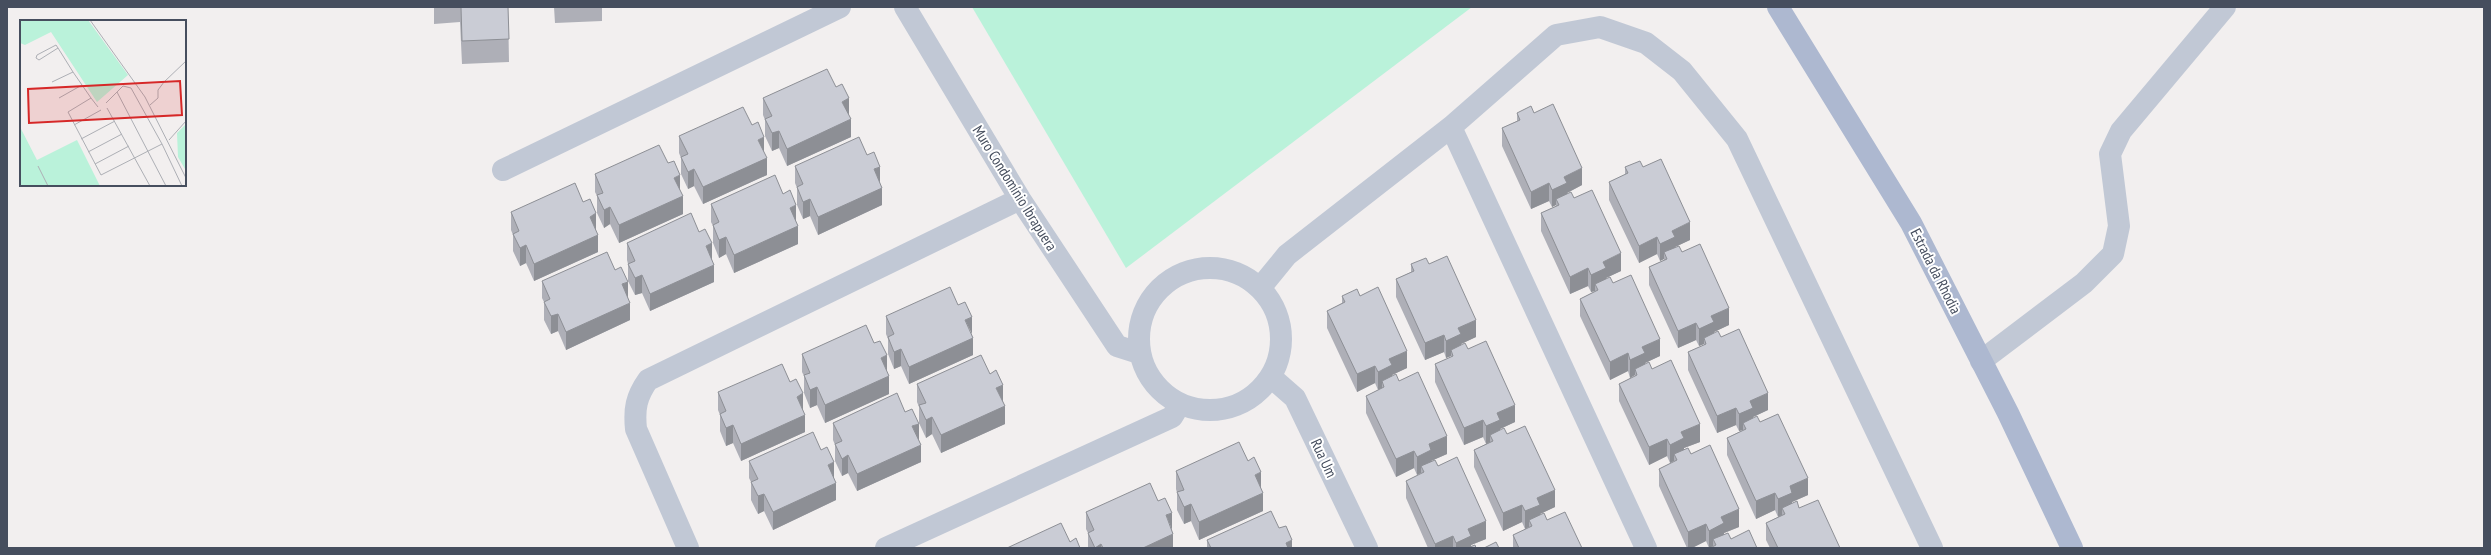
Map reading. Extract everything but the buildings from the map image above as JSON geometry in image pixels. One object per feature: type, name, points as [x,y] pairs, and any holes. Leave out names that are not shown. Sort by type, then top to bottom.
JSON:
[{"type":"main road","name":"Estrada da Rhodia","points":[[1778,7],[1911,223],[1981,360],[2072,548]]},
{"type":"street","points":[[503,170],[840,7]]},
{"type":"street","name":"Muro Condomínio Ibrapuera","points":[[905,7],[1020,199],[1117,346],[1139,352]]},
{"type":"street","points":[[1981,360],[2084,283],[2113,254],[2119,226],[2110,154],[2120,131],[2225,7]]},
{"type":"street","points":[[1260,288],[1287,255],[1451,127],[1556,35],[1600,27],[1646,42],[1682,72],[1737,139],[1932,548]]},
{"type":"street","points":[[1451,127],[1646,548]]},
{"type":"street","points":[[688,548],[636,429],[634,409],[637,395],[648,380],[1020,199]]},
{"type":"street","points":[[1213,268],[1238,274],[1260,288],[1277,315],[1281,347],[1271,377],[1254,396],[1231,407],[1205,410],[1180,404],[1161,392],[1147,373],[1139,352],[1140,327],[1148,303],[1165,283],[1188,271],[1213,268]]},
{"type":"street","name":"Rua Um","points":[[1271,377],[1295,398],[1367,548]]},
{"type":"street","points":[[886,548],[1172,417],[1180,404]]},
{"type":"green space","points":[[972,7],[1472,7],[1126,268]]}]
